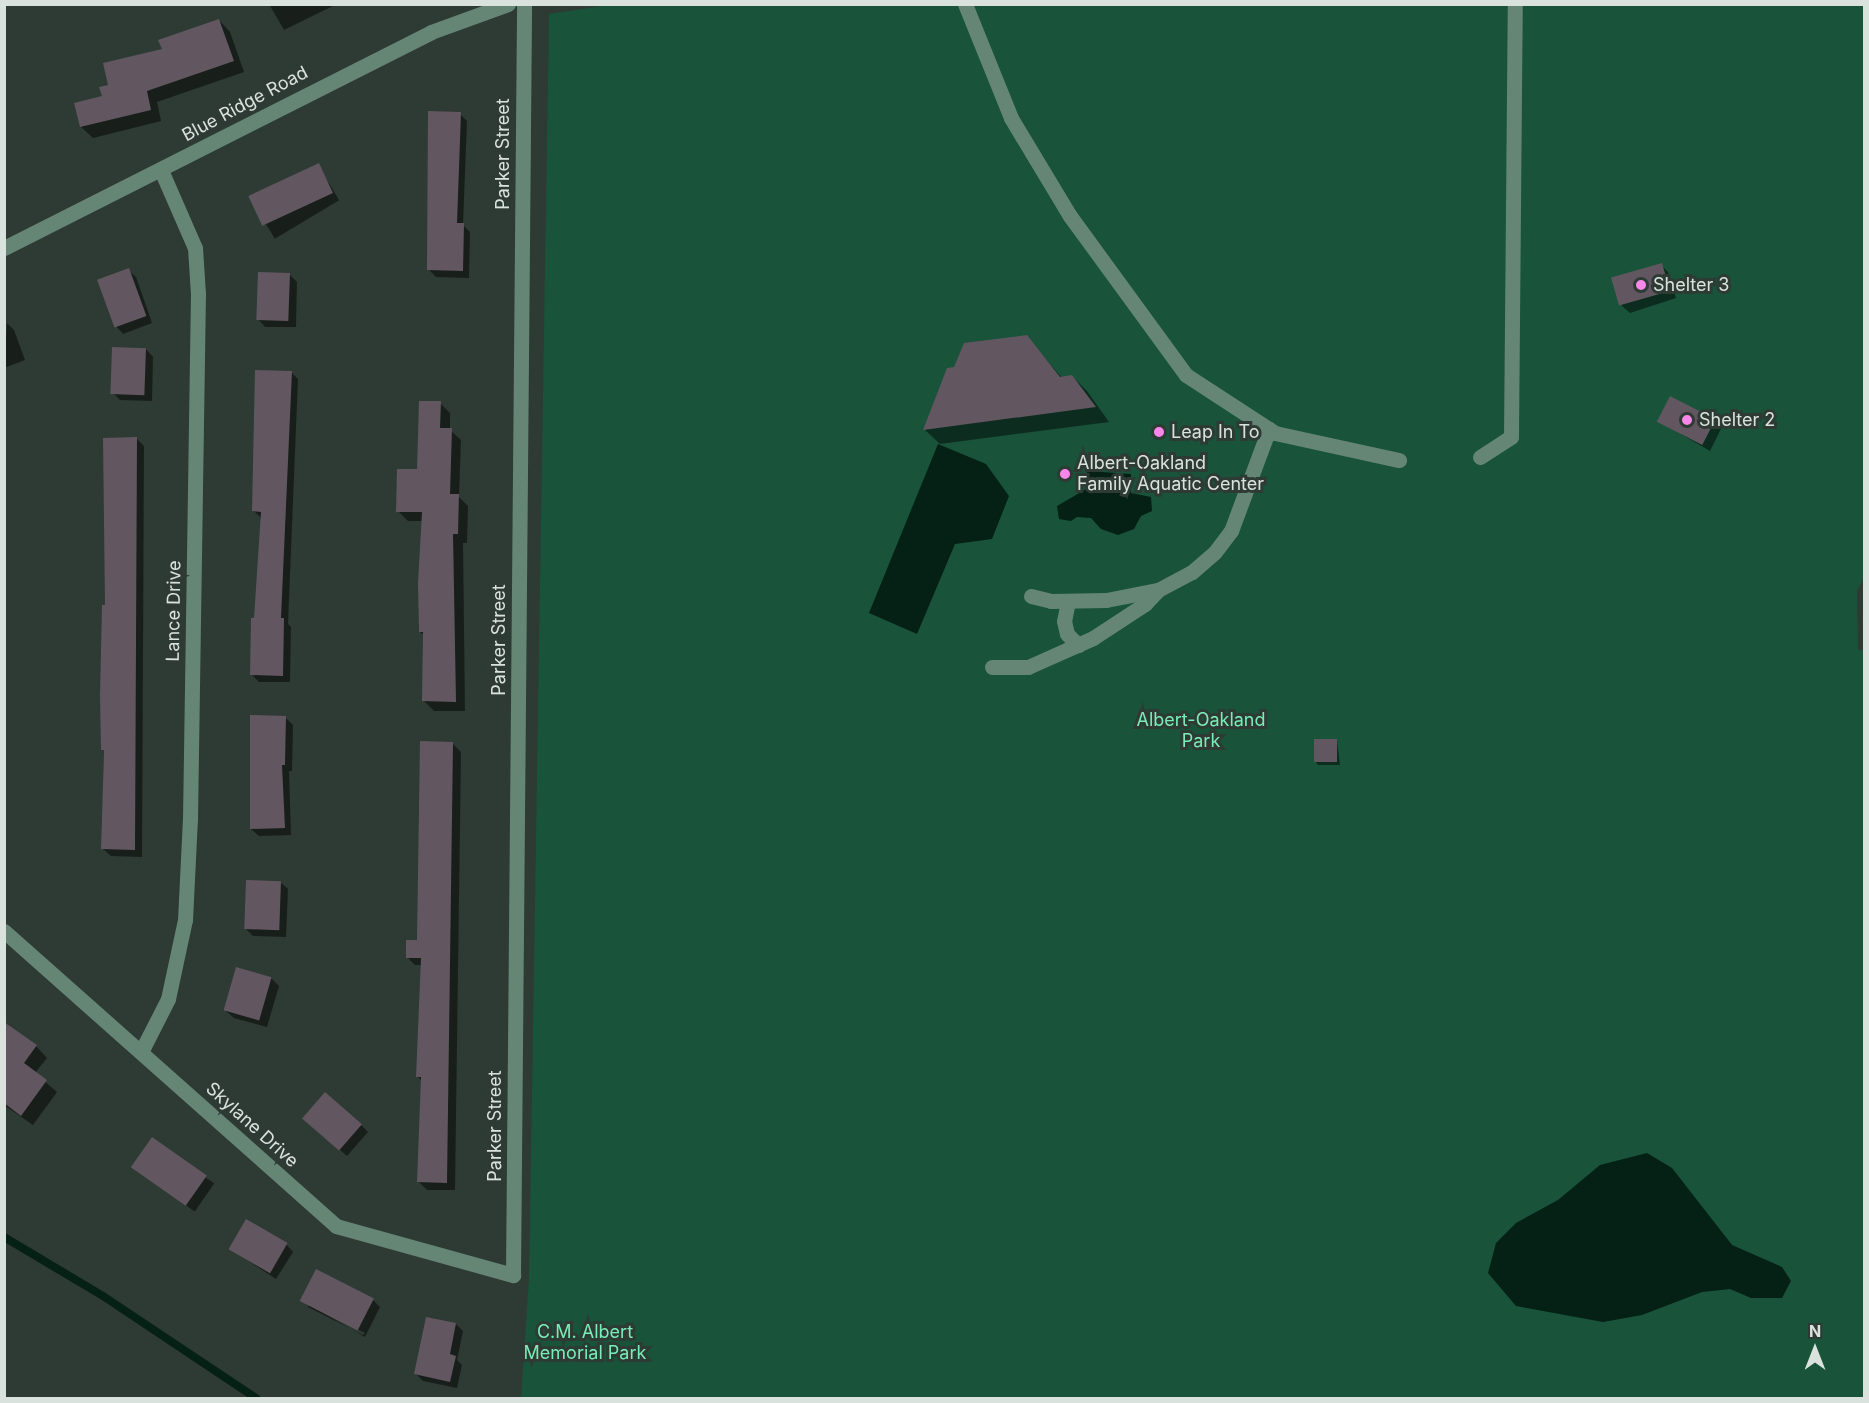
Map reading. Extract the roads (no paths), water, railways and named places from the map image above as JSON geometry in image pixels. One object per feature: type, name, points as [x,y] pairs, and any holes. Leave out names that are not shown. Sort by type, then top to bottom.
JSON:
[{"type":"street","name":"Blue Ridge Road","points":[[4,248],[422,37],[508,4]]},
{"type":"street","name":"Parker Street","points":[[513,1275],[524,4]]},
{"type":"street","points":[[965,4],[1011,118],[1070,216],[1134,307],[1186,375],[1269,429],[1298,441],[1400,460]]},
{"type":"street","points":[[1479,457],[1511,437],[1515,4]]},
{"type":"street","name":"Lance Drive","points":[[141,1052],[168,999],[185,920],[190,819],[198,294],[195,248],[161,170]]},
{"type":"street","points":[[1031,596],[1068,601],[1106,600],[1158,590],[1192,572],[1215,552],[1231,531],[1269,429]]},
{"type":"street","points":[[992,668],[1028,668],[1078,645],[1145,604],[1158,590]]},
{"type":"street","points":[[1068,601],[1065,628],[1078,645]]},
{"type":"street","name":"Skylane Drive","points":[[4,931],[336,1226],[513,1275]]},
{"type":"waterway","points":[[4,1237],[103,1296],[256,1398]]},
{"type":"place","name":"Shelter 3","points":[[1641,285]]},
{"type":"place","name":"Shelter 2","points":[[1687,420]]},
{"type":"place","name":"Leap In To","points":[[1159,432]]},
{"type":"place","name":"Albert-Oakland Family Aquatic Center","points":[[1065,474]]},
{"type":"park label","name":"Albert-Oakland Park","points":[[1201,731]]},
{"type":"park label","name":"C.M. Albert Memorial Park","points":[[585,1343]]}]
